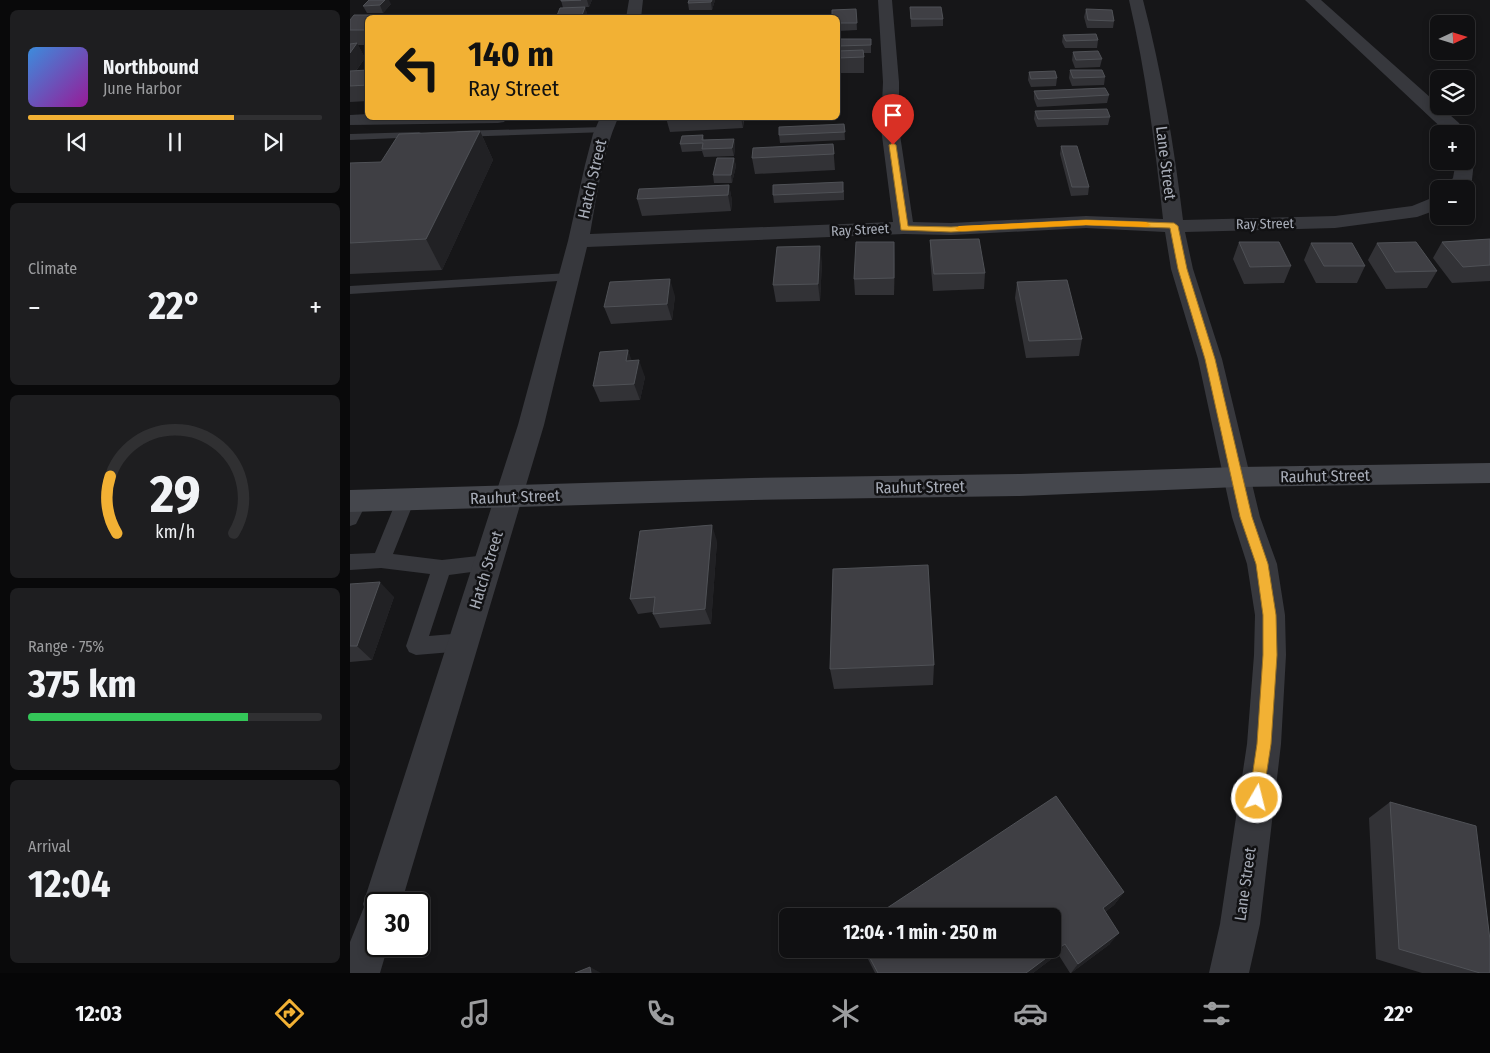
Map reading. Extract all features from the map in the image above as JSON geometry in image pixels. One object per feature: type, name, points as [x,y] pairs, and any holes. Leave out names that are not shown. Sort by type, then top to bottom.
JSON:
[{"type":"main road","name":"Rauhut Street","points":[[353,507],[406,499],[752,489],[1020,485],[1238,477],[1490,473]]},
{"type":"street","points":[[634,15],[636,0]]},
{"type":"street","points":[[885,0],[891,82],[890,128],[904,228]]},
{"type":"street","name":"Lane Street","points":[[1136,0],[1153,69],[1174,226],[1182,269],[1210,359],[1246,517],[1262,564],[1270,615],[1270,655],[1264,744],[1240,924],[1229,973]]},
{"type":"street","points":[[1312,0],[1451,125]]},
{"type":"street","points":[[350,120],[365,120]]},
{"type":"street","name":"Hatch Street","points":[[386,892],[507,497],[531,425],[578,242],[594,166],[607,124]]},
{"type":"street","name":"Ray Street","points":[[578,242],[644,237],[904,228],[951,229],[1086,222],[1174,226],[1335,222],[1417,211],[1430,205]]},
{"type":"street","points":[[360,973],[365,957]]},
{"type":"lane","points":[[448,135],[607,124]]},
{"type":"lane","points":[[350,137],[428,135]]},
{"type":"lane","points":[[350,290],[569,277]]},
{"type":"lane","points":[[381,560],[406,499]]},
{"type":"lane","points":[[350,562],[381,560],[442,568],[487,563]]},
{"type":"lane","points":[[442,568],[416,646],[464,642]]},
{"type":"building","points":[[369,0],[385,0],[380,5],[363,6]]},
{"type":"building","points":[[689,0],[712,0],[711,2],[688,3]]},
{"type":"building","points":[[585,7],[582,15],[557,15],[560,8]]},
{"type":"building","points":[[910,7],[941,7],[943,19],[911,19]]},
{"type":"building","points":[[856,9],[857,23],[840,23],[840,15],[832,15],[832,10]]},
{"type":"building","points":[[1086,9],[1112,10],[1114,21],[1088,20]]},
{"type":"building","points":[[354,15],[365,15],[365,30],[350,30],[350,20]]},
{"type":"building","points":[[1096,34],[1098,40],[1066,41],[1063,35]]},
{"type":"building","points":[[840,39],[871,39],[871,45],[840,46]]},
{"type":"building","points":[[357,43],[350,53],[350,44]]},
{"type":"building","points":[[863,50],[864,57],[840,58],[840,51]]},
{"type":"building","points":[[1098,51],[1102,59],[1076,60],[1073,52]]},
{"type":"building","points":[[365,70],[365,85],[350,86],[350,71]]},
{"type":"building","points":[[1070,70],[1102,70],[1105,77],[1073,78]]},
{"type":"building","points":[[1055,71],[1057,78],[1031,79],[1029,72]]},
{"type":"building","points":[[1105,88],[1109,95],[1038,99],[1034,91]]},
{"type":"building","points":[[1107,109],[1110,117],[1038,119],[1035,111]]},
{"type":"building","points":[[844,124],[845,132],[779,135],[779,127]]},
{"type":"building","points":[[480,131],[426,239],[350,243],[350,163],[381,162],[399,134]]},
{"type":"building","points":[[703,135],[702,140],[734,139],[732,148],[702,149],[703,143],[680,144],[682,136]]},
{"type":"building","points":[[833,144],[834,154],[752,158],[753,148]]},
{"type":"building","points":[[1061,146],[1077,146],[1089,187],[1072,187]]},
{"type":"building","points":[[717,158],[734,158],[731,175],[713,175]]},
{"type":"building","points":[[843,182],[843,192],[773,195],[773,185]]},
{"type":"building","points":[[729,185],[728,195],[637,199],[639,189]]},
{"type":"building","points":[[979,239],[985,273],[934,274],[930,240]]},
{"type":"building","points":[[1490,239],[1490,265],[1463,267],[1442,242]]},
{"type":"building","points":[[856,242],[894,242],[894,278],[854,279]]},
{"type":"building","points":[[1239,242],[1279,242],[1291,266],[1250,267]]},
{"type":"building","points":[[1416,242],[1437,271],[1395,272],[1377,243]]},
{"type":"building","points":[[1311,243],[1352,243],[1365,266],[1324,266]]},
{"type":"building","points":[[820,246],[818,284],[773,285],[777,247]]},
{"type":"building","points":[[670,279],[667,304],[604,307],[610,282]]},
{"type":"building","points":[[1067,280],[1082,339],[1029,341],[1017,282]]},
{"type":"building","points":[[628,350],[626,361],[639,360],[634,384],[593,386],[600,352]]},
{"type":"building","points":[[712,525],[705,609],[653,614],[655,597],[630,599],[640,531]]},
{"type":"building","points":[[928,565],[934,665],[830,669],[833,569]]},
{"type":"building","points":[[380,582],[357,646],[350,646],[350,584]]},
{"type":"building","points":[[1056,796],[1124,892],[1103,908],[1119,933],[1078,964],[1065,944],[1061,947],[1061,908],[887,908]]},
{"type":"building","points":[[1390,802],[1476,826],[1490,940],[1490,973],[1480,973],[1399,949]]},
{"type":"building","points":[[870,958],[1046,958],[1026,973],[878,973]]},
{"type":"building","points":[[590,967],[591,973],[575,973]]},
{"type":"slow traffic","points":[[959,229],[1086,222],[1146,225]]},
{"type":"route","points":[[893,145],[904,228],[951,229],[1086,222],[1174,226],[1182,269],[1210,359],[1246,517],[1262,564],[1270,615],[1270,655],[1264,744],[1257,798]]}]
